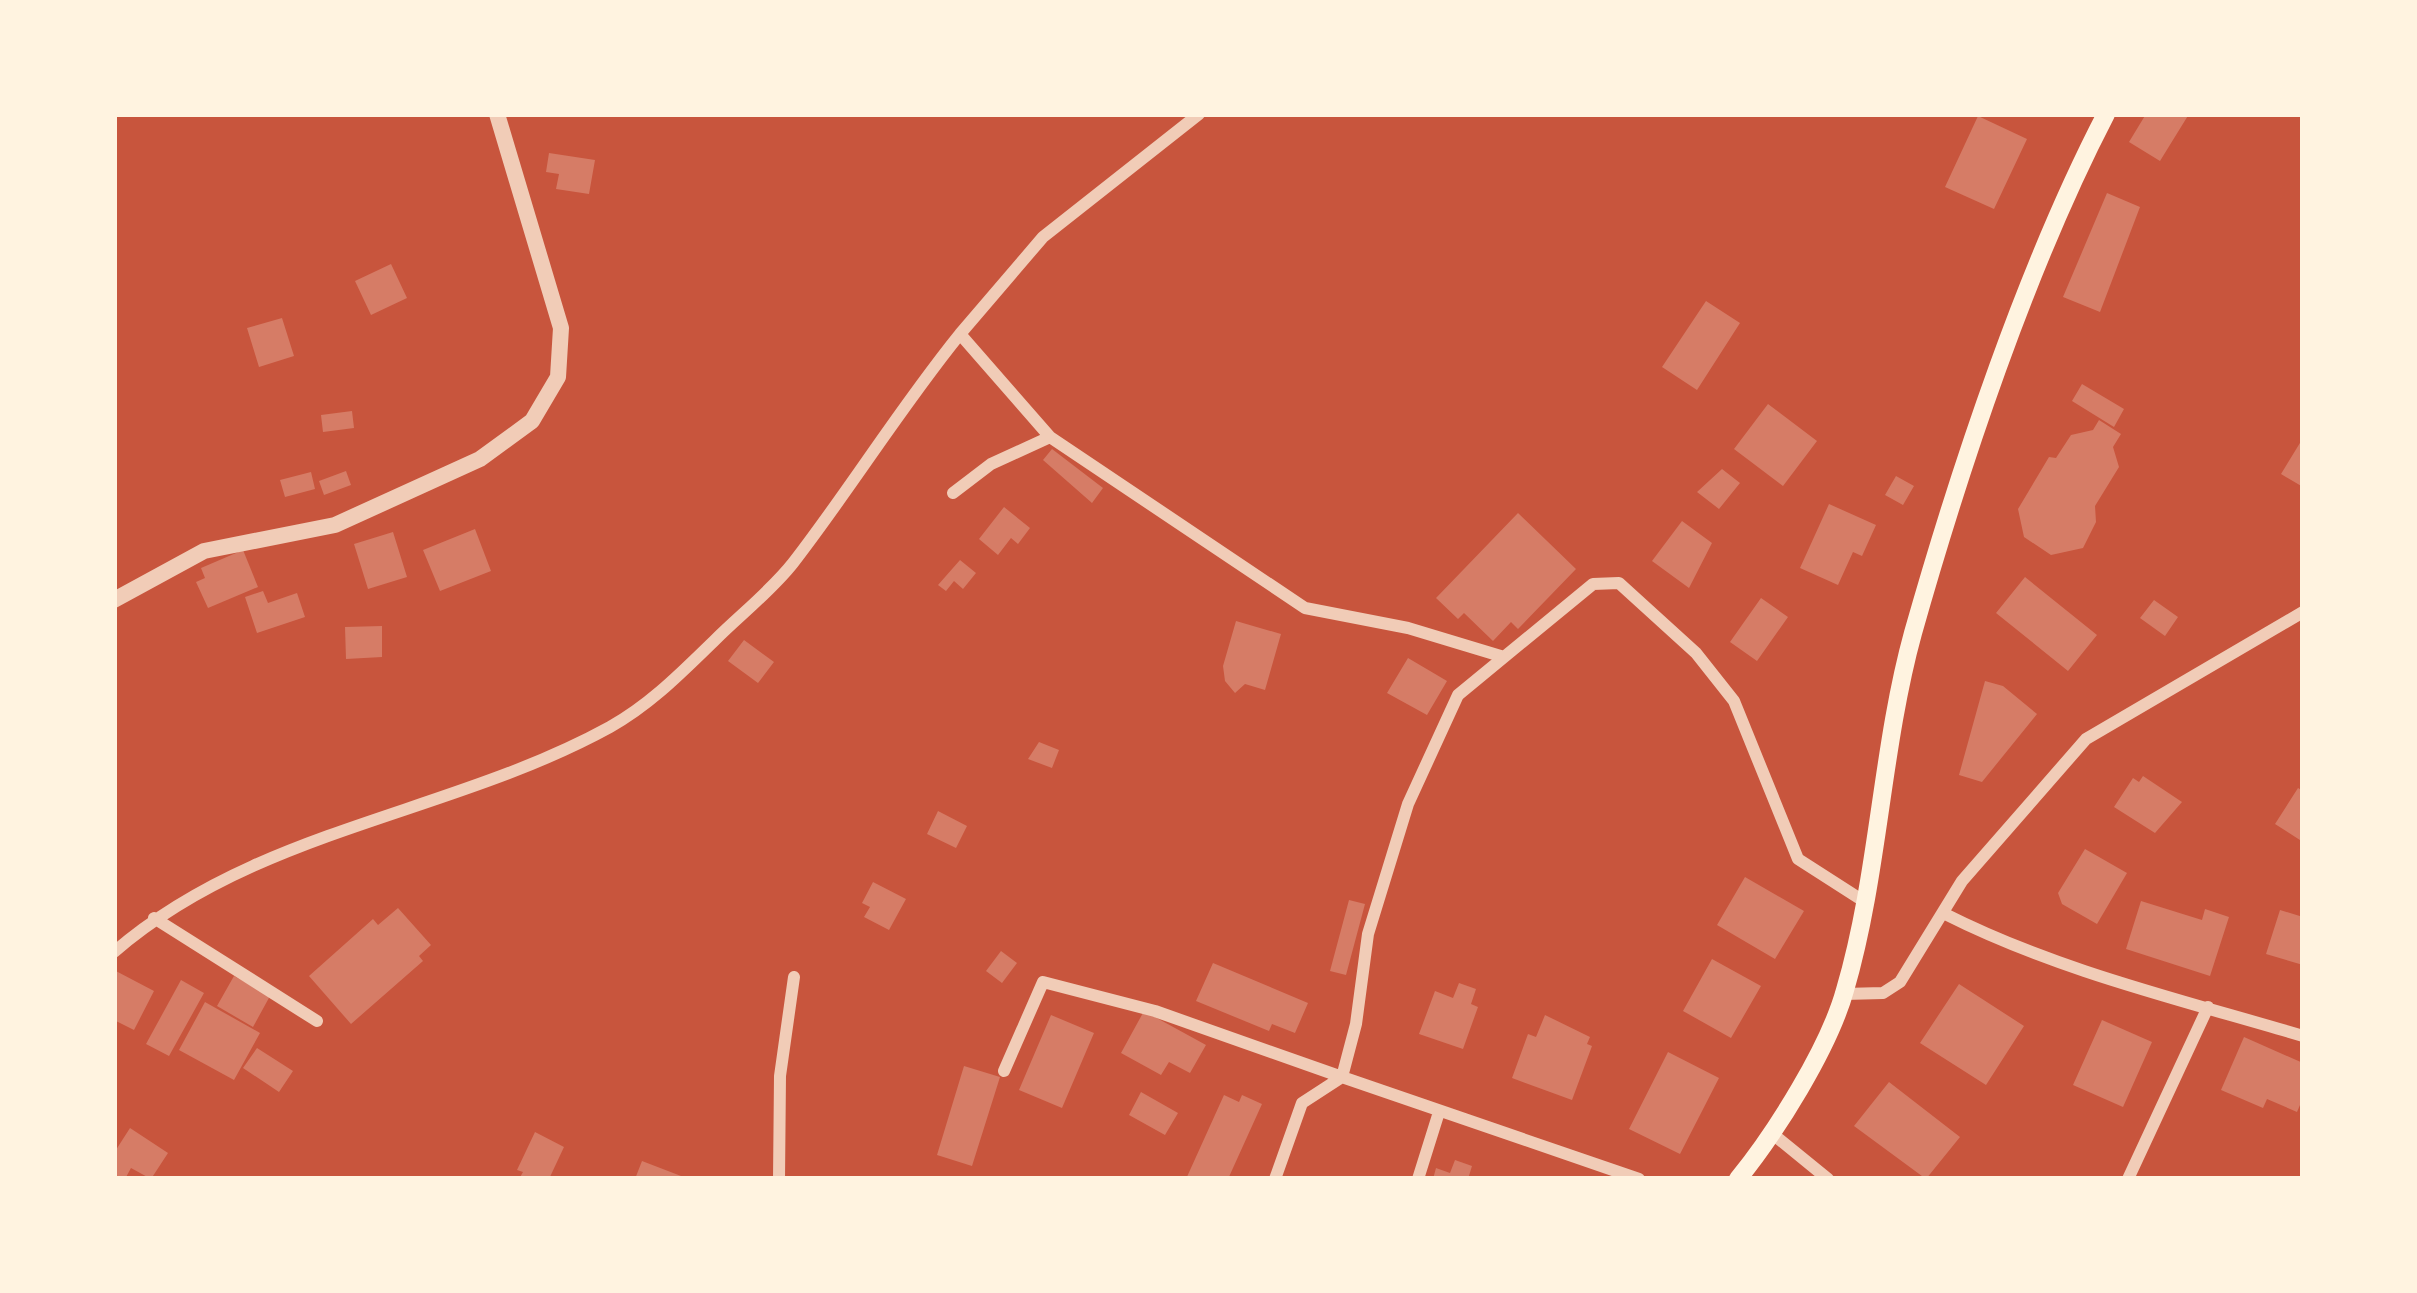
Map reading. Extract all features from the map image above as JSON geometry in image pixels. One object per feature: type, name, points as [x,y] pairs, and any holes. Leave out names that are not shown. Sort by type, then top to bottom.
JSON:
[{"type":"main road","points":[[1738,1179],[1774,1135],[1844,994],[1912,637],[1981,423],[2074,175],[2106,114]]},
{"type":"street","points":[[114,600],[204,550],[335,525],[480,459],[532,421],[558,377],[561,328],[496,114]]},
{"type":"street","points":[[114,952],[154,918],[269,856],[518,771],[612,726],[661,693],[791,566],[895,414],[1043,237],[1199,114]]},
{"type":"street","points":[[960,334],[1050,437],[1305,608],[1408,628],[1504,657]]},
{"type":"street","points":[[952,494],[991,464],[1050,437]]},
{"type":"street","points":[[1275,1179],[1302,1102],[1342,1077],[1357,1024],[1368,934],[1408,804],[1458,695],[1593,584],[1619,583],[1696,653],[1734,701],[1798,859],[1865,902]]},
{"type":"street","points":[[1844,994],[1883,993],[1900,982],[1962,880],[2086,739],[2172,684],[2303,612]]},
{"type":"street","points":[[1945,914],[1992,937],[2103,978],[2303,1036]]},
{"type":"street","points":[[154,918],[317,1021]]},
{"type":"street","points":[[779,1179],[780,1076],[794,977]]},
{"type":"street","points":[[1004,1071],[1043,982],[1156,1011],[1639,1179]]},
{"type":"street","points":[[2128,1179],[2208,1007]]},
{"type":"street","points":[[1418,1179],[1439,1112]]},
{"type":"street","points":[[1774,1135],[1828,1179]]},
{"type":"building","points":[[2146,114],[2189,114],[2160,161],[2129,142]]},
{"type":"building","points":[[1978,116],[2027,139],[1994,209],[1945,187]]},
{"type":"building","points":[[549,153],[595,160],[589,194],[556,189],[559,174],[546,172]]},
{"type":"building","points":[[2107,193],[2140,207],[2100,312],[2063,297]]},
{"type":"building","points":[[391,264],[407,298],[371,315],[355,281]]},
{"type":"building","points":[[1706,301],[1740,323],[1697,390],[1662,367]]},
{"type":"building","points":[[282,318],[294,356],[259,367],[247,328]]},
{"type":"building","points":[[2082,384],[2124,409],[2114,427],[2072,401]]},
{"type":"building","points":[[1768,404],[1817,441],[1783,486],[1734,449]]},
{"type":"building","points":[[352,411],[354,428],[323,432],[321,415]]},
{"type":"building","points":[[2099,420],[2121,434],[2113,447],[2119,467],[2095,506],[2096,522],[2083,548],[2051,555],[2024,537],[2018,509],[2049,457],[2056,458],[2071,435],[2093,430]]},
{"type":"building","points":[[2303,438],[2303,487],[2281,474]]},
{"type":"building","points":[[1052,449],[1103,488],[1092,503],[1043,460]]},
{"type":"building","points":[[1722,469],[1740,483],[1719,509],[1697,492]]},
{"type":"building","points":[[346,471],[351,485],[324,495],[319,481]]},
{"type":"building","points":[[311,472],[315,489],[285,497],[280,480]]},
{"type":"building","points":[[1896,476],[1914,486],[1903,505],[1885,495]]},
{"type":"building","points":[[1829,504],[1876,525],[1862,556],[1853,552],[1838,585],[1800,568]]},
{"type":"building","points":[[1004,507],[1030,528],[1018,544],[1011,538],[998,555],[979,539]]},
{"type":"building","points":[[1518,513],[1576,569],[1518,629],[1511,622],[1493,641],[1464,613],[1458,619],[1436,598]]},
{"type":"building","points":[[1682,521],[1712,543],[1689,588],[1652,561]]},
{"type":"building","points":[[475,529],[491,571],[440,591],[423,550]]},
{"type":"building","points":[[393,532],[407,577],[368,589],[354,544]]},
{"type":"building","points":[[243,550],[258,587],[208,608],[196,582],[205,578],[201,568]]},
{"type":"building","points":[[960,560],[976,573],[963,589],[954,581],[946,591],[938,585]]},
{"type":"building","points":[[2025,577],[2097,635],[2068,671],[1996,613]]},
{"type":"building","points":[[263,591],[268,603],[297,593],[305,617],[257,633],[245,597]]},
{"type":"building","points":[[1761,598],[1788,617],[1757,661],[1730,642]]},
{"type":"building","points":[[2154,600],[2178,617],[2165,636],[2140,618]]},
{"type":"building","points":[[1236,621],[1281,634],[1265,690],[1245,684],[1235,693],[1225,681],[1223,666]]},
{"type":"building","points":[[382,626],[382,657],[346,659],[345,627]]},
{"type":"building","points":[[744,640],[774,662],[758,683],[728,661]]},
{"type":"building","points":[[1408,658],[1447,681],[1427,715],[1387,693]]},
{"type":"building","points":[[1985,681],[2003,686],[2037,714],[1982,782],[1959,775]]},
{"type":"building","points":[[1039,742],[1059,750],[1052,768],[1028,759]]},
{"type":"building","points":[[2143,776],[2182,802],[2155,833],[2114,807],[2133,778],[2139,782]]},
{"type":"building","points":[[2298,788],[2303,791],[2303,842],[2275,824]]},
{"type":"building","points":[[938,811],[967,826],[956,848],[927,834]]},
{"type":"building","points":[[2085,849],[2127,873],[2097,924],[2062,904],[2058,893]]},
{"type":"building","points":[[1745,877],[1804,911],[1775,959],[1717,925]]},
{"type":"building","points":[[873,882],[906,899],[889,930],[864,917],[870,907],[862,903]]},
{"type":"building","points":[[1349,900],[1365,904],[1346,975],[1330,971]]},
{"type":"building","points":[[2141,901],[2202,920],[2205,909],[2229,917],[2210,976],[2126,949]]},
{"type":"building","points":[[398,908],[431,945],[419,956],[423,961],[351,1024],[309,976],[373,919],[378,925]]},
{"type":"building","points":[[2280,910],[2303,917],[2303,965],[2266,954]]},
{"type":"building","points":[[1001,951],[1017,963],[1002,983],[986,971]]},
{"type":"building","points":[[1712,959],[1761,986],[1731,1038],[1683,1011]]},
{"type":"building","points":[[1213,963],[1308,1003],[1295,1033],[1272,1024],[1269,1031],[1196,1001]]},
{"type":"building","points":[[114,970],[154,991],[134,1030],[114,1020]]},
{"type":"building","points":[[234,976],[270,996],[253,1027],[217,1006]]},
{"type":"building","points":[[181,980],[204,993],[169,1056],[146,1044]]},
{"type":"building","points":[[1459,983],[1476,989],[1471,1004],[1478,1007],[1463,1049],[1419,1034],[1435,991],[1453,998]]},
{"type":"building","points":[[1959,984],[2024,1026],[1986,1085],[1920,1043]]},
{"type":"building","points":[[205,1002],[260,1033],[234,1080],[179,1050]]},
{"type":"building","points":[[1144,1011],[1206,1045],[1190,1073],[1169,1062],[1161,1075],[1121,1053]]},
{"type":"building","points":[[1051,1015],[1094,1033],[1062,1108],[1019,1090]]},
{"type":"building","points":[[1545,1015],[1590,1037],[1587,1044],[1592,1046],[1572,1100],[1512,1078],[1528,1034],[1536,1037]]},
{"type":"building","points":[[2102,1020],[2152,1042],[2123,1107],[2073,1085]]},
{"type":"building","points":[[2244,1037],[2303,1063],[2303,1098],[2297,1112],[2267,1099],[2263,1108],[2221,1090]]},
{"type":"building","points":[[257,1048],[293,1071],[279,1092],[243,1068]]},
{"type":"building","points":[[1668,1052],[1719,1078],[1680,1154],[1629,1129]]},
{"type":"building","points":[[964,1066],[1000,1077],[972,1166],[937,1155]]},
{"type":"building","points":[[1889,1082],[1960,1137],[1926,1179],[1854,1126]]},
{"type":"building","points":[[1141,1092],[1178,1113],[1165,1135],[1129,1115]]},
{"type":"building","points":[[1224,1095],[1239,1102],[1242,1095],[1262,1104],[1228,1179],[1186,1179]]},
{"type":"building","points":[[130,1128],[168,1153],[151,1179],[131,1168],[125,1179],[114,1175],[114,1153]]},
{"type":"building","points":[[535,1132],[564,1147],[549,1179],[519,1179],[523,1172],[517,1170]]},
{"type":"building","points":[[1455,1160],[1472,1166],[1468,1179],[1433,1179],[1436,1168],[1450,1173]]},
{"type":"building","points":[[642,1161],[681,1176],[680,1179],[635,1179]]}]
